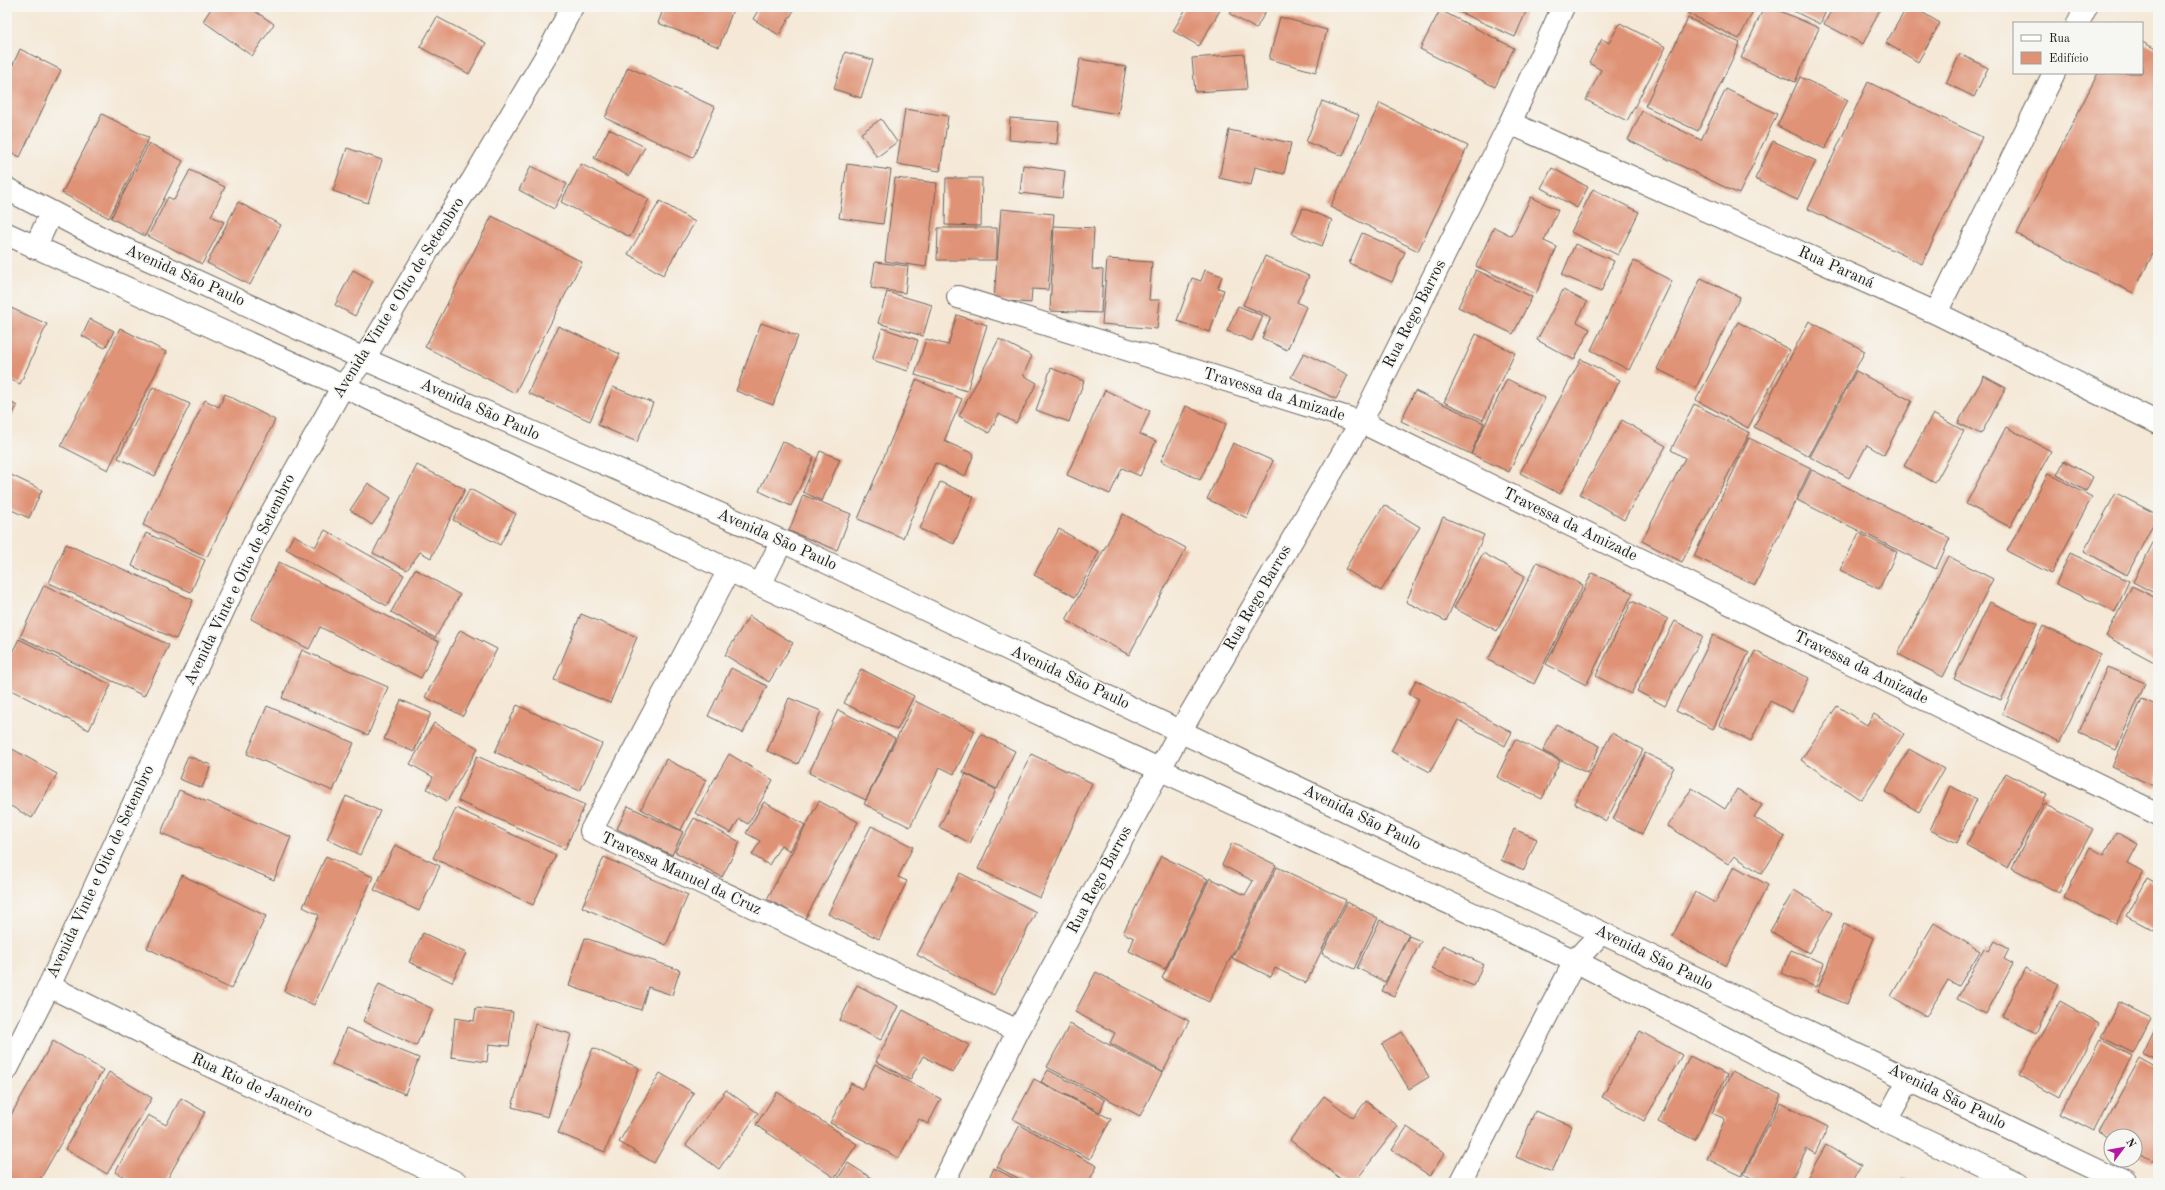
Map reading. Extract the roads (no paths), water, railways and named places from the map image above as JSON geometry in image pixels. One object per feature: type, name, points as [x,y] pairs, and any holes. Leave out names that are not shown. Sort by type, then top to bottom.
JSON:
[{"type":"street","name":"Avenida Vinte e Oito de Setembro","points":[[7,1069],[49,986],[254,544],[342,386],[364,359],[444,223],[472,181],[549,51],[572,7]]},
{"type":"street","name":"Rua Rego Barros","points":[[943,1183],[1018,1031],[1159,770],[1361,422],[1510,123],[1563,7]]},
{"type":"street","points":[[1936,313],[2054,74]]},
{"type":"street","name":"Rua Paraná","points":[[1510,123],[1936,313],[2158,424]]},
{"type":"street","name":"Avenida São Paulo","points":[[7,189],[107,241],[179,272],[364,359],[782,541],[1181,730],[2125,1183]]},
{"type":"street","points":[[35,248],[51,213]]},
{"type":"street","points":[[7,234],[342,386],[760,585],[1575,961],[1886,1121],[2017,1183]]},
{"type":"street","name":"Travessa da Amizade","points":[[958,298],[1361,422],[2158,814]]},
{"type":"street","points":[[760,585],[782,541]]},
{"type":"street","name":"Travessa Manuel da Cruz","points":[[729,570],[591,831],[1018,1031]]},
{"type":"street","points":[[1460,1183],[1575,961],[1602,932]]},
{"type":"street","name":"Rua Rio de Janeiro","points":[[49,986],[181,1052],[457,1183]]},
{"type":"street","points":[[1886,1121],[1909,1079]]}]
